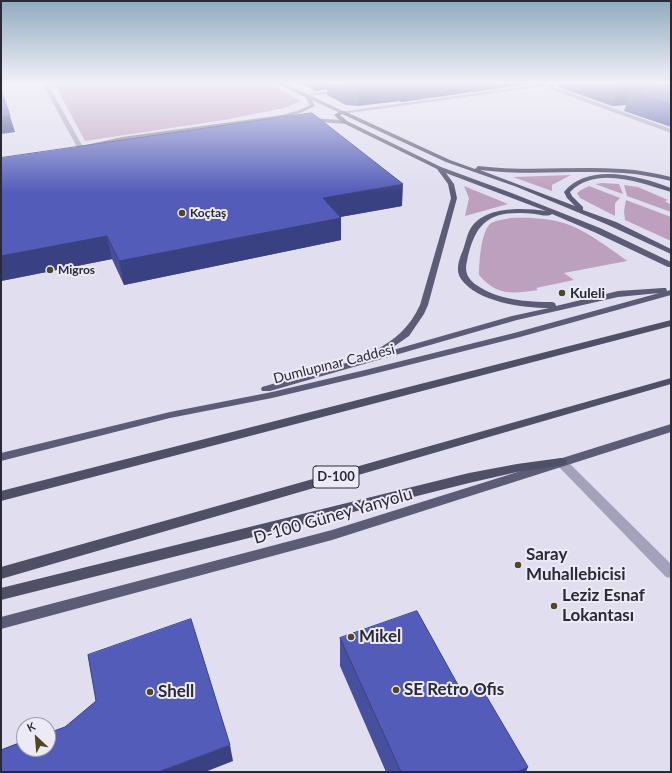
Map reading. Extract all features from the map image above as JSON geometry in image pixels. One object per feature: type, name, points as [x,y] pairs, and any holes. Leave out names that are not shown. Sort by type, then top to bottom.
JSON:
[{"type":"highway","points":[[1,496],[671,323]]},
{"type":"highway","name":"D-100","points":[[1,573],[671,381]]},
{"type":"highway","points":[[1,594],[469,478],[517,468],[561,462]]},
{"type":"main road","points":[[80,148],[105,142],[261,119]]},
{"type":"main road","points":[[342,119],[438,168],[507,193],[597,230],[671,265]]},
{"type":"main road","points":[[357,119],[448,161],[519,186],[612,224]]},
{"type":"main road","points":[[303,120],[345,122]]},
{"type":"main road","points":[[72,148],[121,144],[291,121]]},
{"type":"main road","points":[[448,161],[485,169],[517,173],[607,170],[650,174],[671,179]]},
{"type":"main road","points":[[356,363],[384,349],[403,336],[410,330],[418,319],[424,305],[454,198],[454,192],[451,184],[438,168]]},
{"type":"main road","points":[[671,190],[639,180],[620,177],[591,178],[579,181],[571,186],[567,192],[568,197],[578,206],[671,252]]},
{"type":"main road","points":[[572,304],[524,304],[489,295],[476,288],[464,278],[462,270],[463,261],[472,231],[482,220],[506,212],[523,211],[553,215],[597,230]]},
{"type":"main road","points":[[170,415],[252,394],[514,318],[626,293],[671,291]]},
{"type":"main road","name":"Dumlupınar Caddesi","points":[[1,458],[170,415],[272,395],[365,373],[546,327],[671,291]]},
{"type":"main road","name":"D-100 Güney Yanyolu","points":[[1,623],[289,547],[420,509],[561,462],[671,428]]},
{"type":"street","points":[[64,119],[80,148]]},
{"type":"street","points":[[636,119],[671,131]]},
{"type":"street","points":[[659,127],[671,125]]},
{"type":"street","points":[[561,462],[671,573]]},
{"type":"shaded area","points":[[73,119],[229,119],[224,120],[85,141]]},
{"type":"shaded area","points":[[571,175],[552,185],[552,191],[513,177]]},
{"type":"shaded area","points":[[595,184],[619,184],[623,194]]},
{"type":"shaded area","points":[[624,185],[638,187],[668,200],[665,201],[671,205],[671,212],[627,196]]},
{"type":"shaded area","points":[[464,186],[508,204],[465,216],[469,198]]},
{"type":"shaded area","points":[[589,186],[620,198],[615,203],[615,216],[580,198],[577,193]]},
{"type":"shaded area","points":[[626,200],[671,217],[671,241],[625,220],[624,211]]},
{"type":"shaded area","points":[[510,218],[541,219],[565,223],[593,237],[627,261],[564,273],[574,280],[536,288],[538,290],[513,293],[499,290],[492,287],[479,275],[481,249],[486,229],[489,225],[496,221]]},
{"type":"building","name":"Koçtaş","points":[[270,119],[320,119],[403,184],[323,198],[341,218],[119,261],[107,236],[1,256],[1,158]]},
{"type":"building","name":"SE Retro Ofis","points":[[417,611],[463,694],[481,687],[528,767],[517,772],[401,772],[340,638]]},
{"type":"building","points":[[191,619],[230,745],[158,772],[1,772],[1,750],[16,744],[16,757],[56,757],[56,730],[65,727],[96,701],[88,655]]},
{"type":"place","name":"Koçtaş","points":[[182,213]]},
{"type":"place","name":"Migros","points":[[50,270]]},
{"type":"place","name":"Kuleli","points":[[562,293]]},
{"type":"place","name":"Saray Muhallebicisi","points":[[518,565]]},
{"type":"place","name":"Leziz Esnaf Lokantası","points":[[554,606]]},
{"type":"place","name":"Mikel","points":[[351,637]]},
{"type":"place","name":"SE Retro Ofis","points":[[396,690]]},
{"type":"place","name":"Shell","points":[[150,692]]}]
